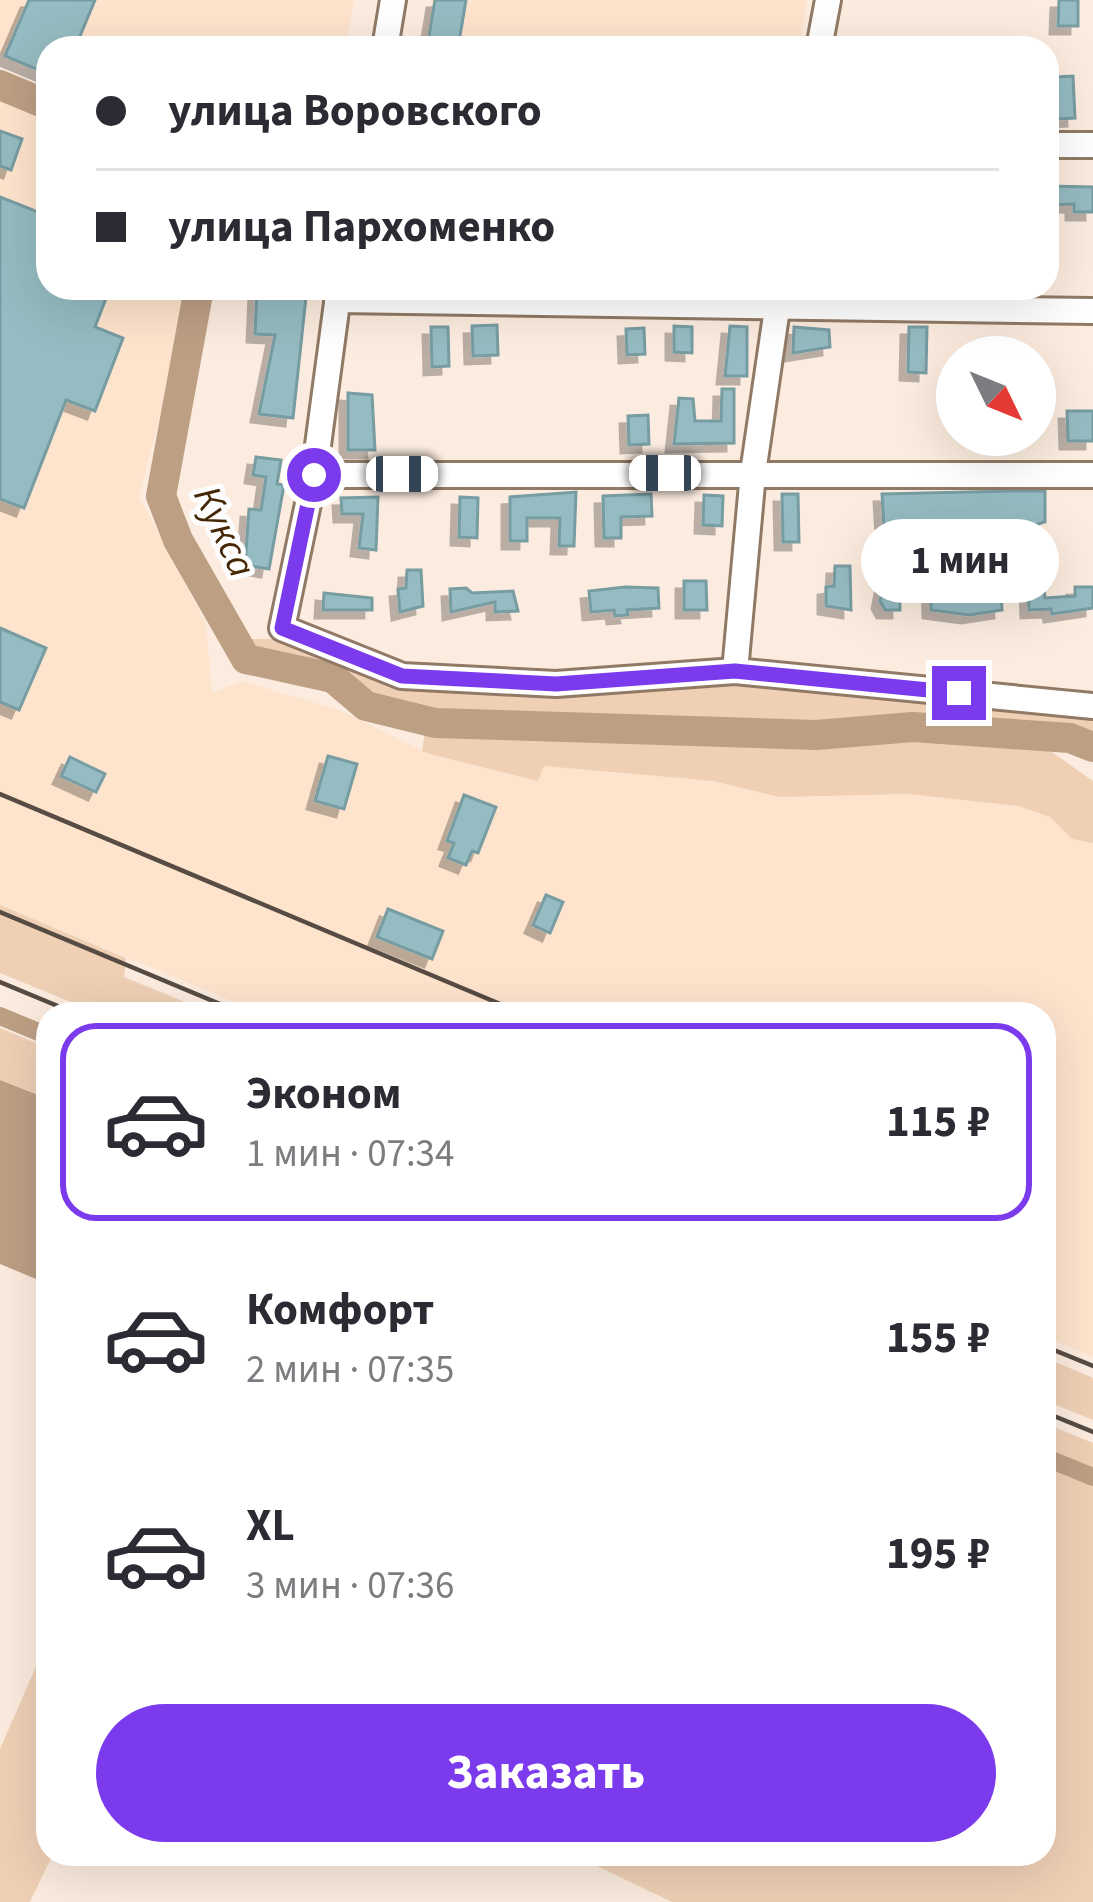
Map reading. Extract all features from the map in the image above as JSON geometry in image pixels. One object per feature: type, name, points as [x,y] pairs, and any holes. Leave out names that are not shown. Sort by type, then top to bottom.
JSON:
[{"type":"street","points":[[388,36],[393,0]]},
{"type":"street","points":[[821,36],[828,0]]},
{"type":"street","points":[[1059,146],[1093,146]]},
{"type":"street","points":[[337,300],[314,475],[282,628],[402,676],[556,684],[735,671],[1093,706]]},
{"type":"street","points":[[735,671],[753,473],[778,300]]},
{"type":"street","points":[[846,300],[1093,311]]},
{"type":"street","points":[[314,475],[1093,475]]},
{"type":"shaded area","points":[[0,0],[354,0],[348,36],[36,36],[36,69],[0,54]]},
{"type":"shaded area","points":[[432,0],[807,0],[802,36],[426,36]]},
{"type":"shaded area","points":[[0,100],[36,114],[36,300],[182,300],[175,359],[139,496],[206,624],[212,693],[242,681],[339,710],[430,754],[538,781],[543,766],[713,781],[781,797],[908,794],[1018,806],[1050,817],[1072,839],[1093,843],[1093,1357],[1056,1341],[1056,1002],[235,1002],[0,905]]},
{"type":"shaded area","points":[[246,639],[279,639],[390,682],[740,681],[1093,719],[1093,741],[1058,731],[986,723],[755,728],[426,715],[366,696],[338,674],[250,653]]},
{"type":"shaded area","points":[[425,730],[720,744],[913,735],[1046,748],[1093,781],[1093,843],[1072,839],[1050,817],[1018,806],[908,794],[780,797],[713,781],[544,766],[538,781],[422,751]]},
{"type":"shaded area","points":[[0,905],[126,958],[124,977],[185,1002],[71,1002],[0,973]]},
{"type":"shaded area","points":[[0,1028],[36,1043],[36,1094],[0,1080]]},
{"type":"shaded area","points":[[0,1080],[36,1094],[36,1279],[0,1264]]},
{"type":"shaded area","points":[[1056,1362],[1093,1378],[1093,1420],[1056,1405]]},
{"type":"shaded area","points":[[1056,1428],[1093,1443],[1093,1902],[672,1902],[597,1866],[1056,1866]]},
{"type":"shaded area","points":[[36,1666],[36,1866],[47,1866],[30,1902],[0,1902],[0,1749]]},
{"type":"building","points":[[29,0],[95,0],[80,36],[36,36],[36,69],[5,56]]},
{"type":"building","points":[[435,0],[466,0],[460,36],[429,36]]},
{"type":"building","points":[[1059,0],[1078,0],[1078,26],[1058,26]]},
{"type":"building","points":[[1073,76],[1075,118],[1059,119],[1059,77]]},
{"type":"building","points":[[0,131],[22,139],[11,170],[0,166]]},
{"type":"building","points":[[1059,186],[1093,187],[1093,212],[1074,212],[1074,204],[1059,205]]},
{"type":"building","points":[[0,197],[36,211],[36,300],[105,300],[95,327],[123,338],[95,411],[66,400],[24,508],[0,499]]},
{"type":"building","points":[[256,300],[306,300],[293,418],[259,414],[275,335],[255,334]]},
{"type":"building","points":[[497,325],[498,355],[473,356],[472,326]]},
{"type":"building","points":[[674,326],[692,327],[692,353],[674,352]]},
{"type":"building","points":[[730,326],[747,327],[747,376],[725,376]]},
{"type":"building","points":[[431,327],[448,327],[449,366],[432,367]]},
{"type":"building","points":[[794,327],[829,330],[830,347],[793,353]]},
{"type":"building","points":[[909,327],[927,327],[926,373],[908,372]]},
{"type":"building","points":[[644,328],[645,354],[627,355],[626,329]]},
{"type":"building","points":[[722,389],[734,389],[734,443],[674,444],[679,398],[693,399],[695,421],[721,421]]},
{"type":"building","points":[[348,393],[372,395],[375,450],[348,450]]},
{"type":"building","points":[[1067,411],[1093,411],[1093,441],[1068,441]]},
{"type":"building","points":[[648,415],[649,444],[629,445],[628,416]]},
{"type":"building","points":[[256,457],[281,460],[277,484],[284,485],[269,569],[245,565],[249,509],[261,510],[266,477],[253,475]]},
{"type":"building","points":[[1045,491],[1045,522],[1019,530],[1019,577],[1005,577],[1005,529],[902,529],[902,542],[885,542],[882,494]]},
{"type":"building","points":[[576,492],[574,546],[559,546],[560,518],[527,518],[527,541],[510,541],[510,497]]},
{"type":"building","points":[[651,494],[652,516],[621,517],[621,538],[604,538],[603,496]]},
{"type":"building","points":[[782,494],[798,494],[799,542],[783,542]]},
{"type":"building","points":[[704,495],[723,496],[722,526],[703,525]]},
{"type":"building","points":[[378,497],[376,550],[359,548],[363,514],[342,514],[341,498]]},
{"type":"building","points":[[460,497],[478,498],[477,538],[459,537]]},
{"type":"building","points":[[835,566],[850,566],[851,610],[826,606],[826,587],[834,586]]},
{"type":"building","points":[[887,566],[900,567],[900,610],[885,610],[880,601]]},
{"type":"building","points":[[930,568],[950,568],[950,595],[985,595],[984,572],[1000,571],[1002,610],[969,615],[931,610]]},
{"type":"building","points":[[407,570],[421,570],[423,606],[400,612],[398,589],[406,588]]},
{"type":"building","points":[[684,581],[706,581],[707,610],[684,610]]},
{"type":"building","points":[[1028,586],[1044,586],[1045,598],[1075,596],[1075,587],[1093,587],[1093,608],[1052,614],[1051,609],[1029,610]]},
{"type":"building","points":[[466,588],[472,593],[513,591],[518,611],[495,612],[495,602],[451,612],[450,589]]},
{"type":"building","points":[[658,588],[659,608],[627,610],[628,615],[615,616],[614,610],[591,612],[589,591]]},
{"type":"building","points":[[324,593],[372,598],[372,610],[323,610]]},
{"type":"building","points":[[0,628],[46,648],[19,710],[0,702]]},
{"type":"building","points":[[328,756],[357,764],[344,809],[315,801]]},
{"type":"building","points":[[70,757],[105,774],[96,792],[61,776]]},
{"type":"building","points":[[464,795],[496,807],[478,853],[472,851],[466,865],[448,858],[454,843],[447,841]]},
{"type":"building","points":[[546,895],[563,902],[550,933],[533,925]]},
{"type":"building","points":[[388,909],[443,931],[432,959],[377,937]]},
{"type":"waterway","name":"Кукса","points":[[0,85],[36,100]]},
{"type":"waterway","name":"Кукса","points":[[197,300],[161,496],[178,540],[246,659],[333,678],[366,706],[435,723],[816,735],[913,727],[1070,738],[1093,747]]},
{"type":"waterway","points":[[0,1016],[36,1031]]},
{"type":"waterway","points":[[1056,1462],[1093,1477]]},
{"type":"railway","points":[[0,794],[495,1002]]},
{"type":"railway","points":[[0,912],[215,1002]]},
{"type":"railway","points":[[0,982],[48,1002]]},
{"type":"railway","points":[[1056,1351],[1093,1366]]},
{"type":"railway","points":[[1056,1417],[1093,1432]]},
{"type":"route","points":[[314,475],[282,628],[402,676],[556,684],[735,671],[959,693]]}]
